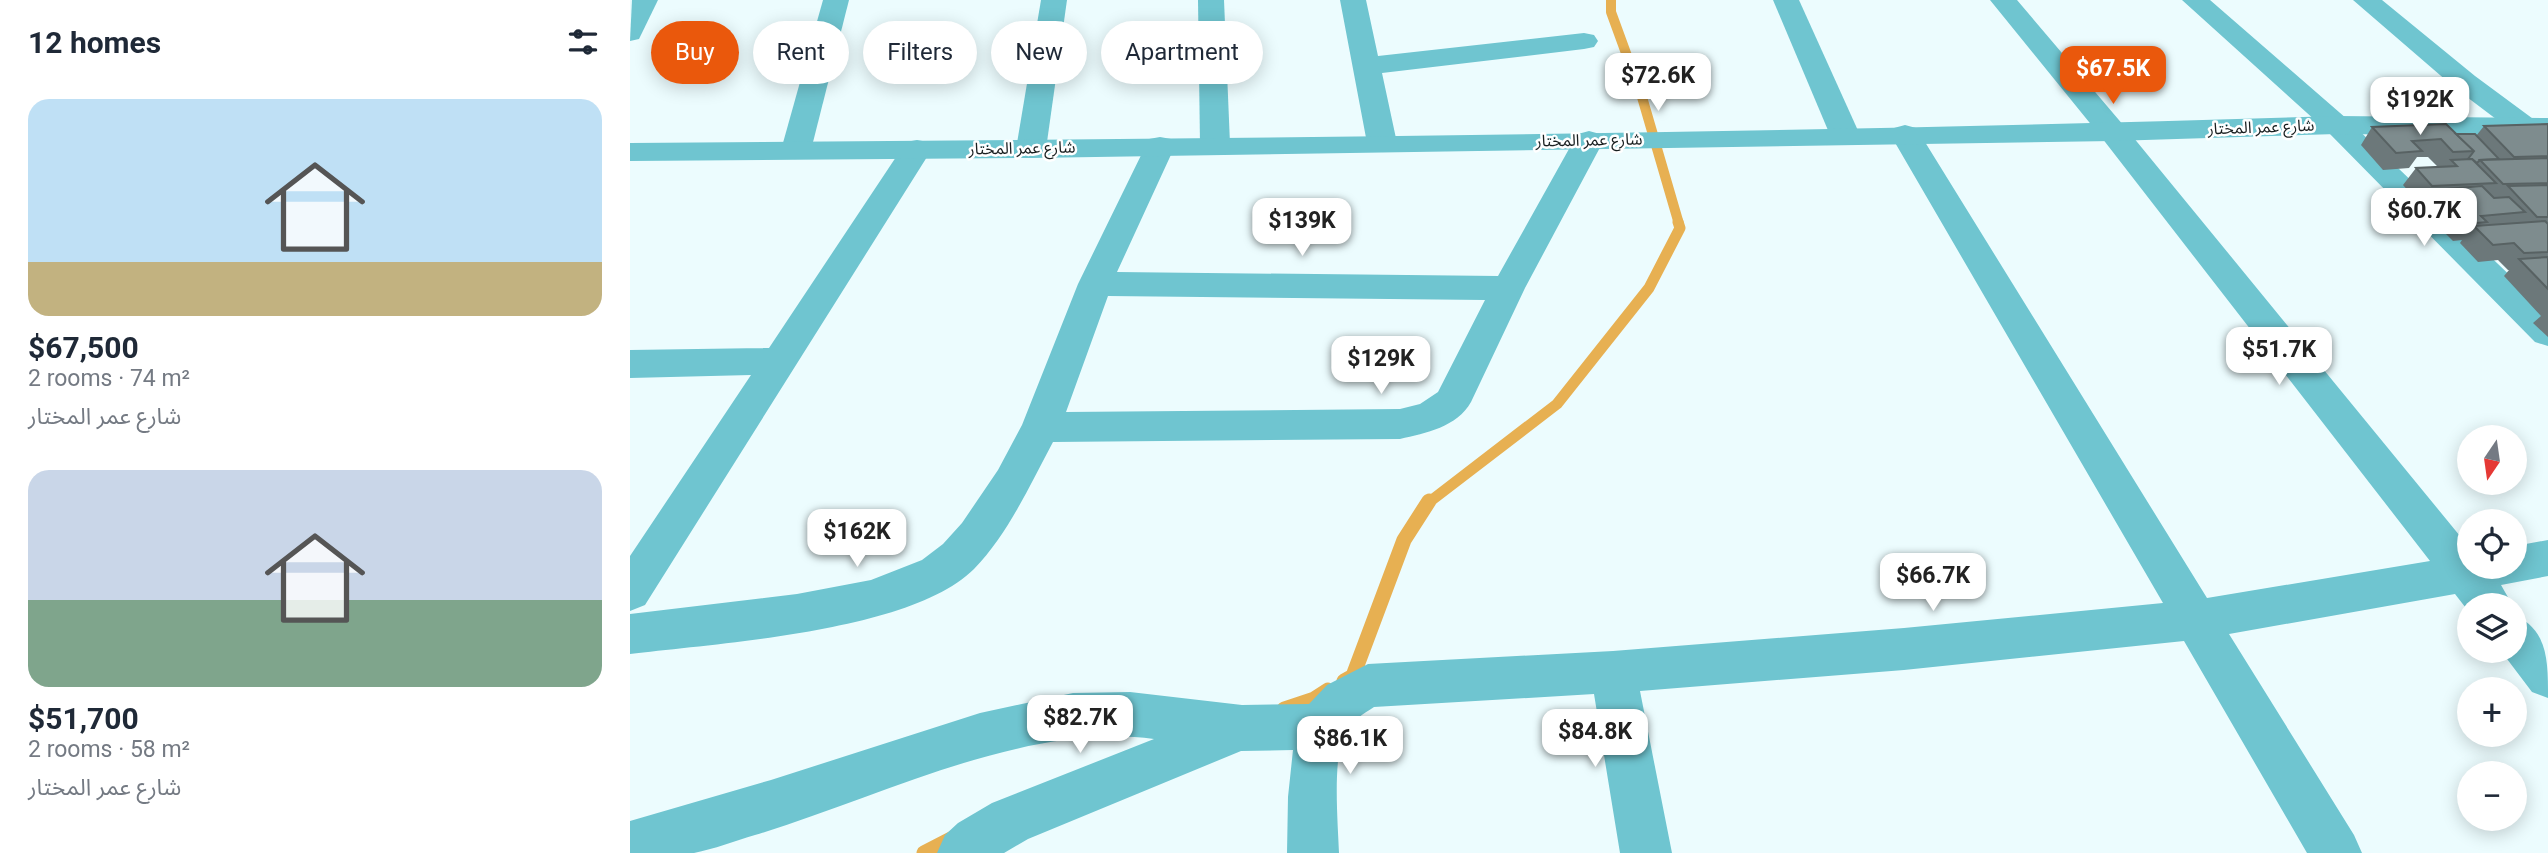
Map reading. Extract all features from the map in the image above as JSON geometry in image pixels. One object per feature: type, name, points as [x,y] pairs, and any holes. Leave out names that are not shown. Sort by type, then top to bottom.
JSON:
[{"type":"street","points":[[630,33],[645,0]]},
{"type":"street","points":[[796,150],[836,0]]},
{"type":"street","points":[[1031,149],[1054,0]]},
{"type":"street","points":[[1211,0],[1215,145]]},
{"type":"street","points":[[1353,0],[1382,143]]},
{"type":"street","points":[[1786,0],[1845,135]]},
{"type":"street","points":[[2003,0],[2486,582]]},
{"type":"street","points":[[2195,0],[2337,125],[2548,333]]},
{"type":"street","points":[[2367,0],[2465,82],[2542,133]]},
{"type":"street","points":[[1368,66],[1584,41]]},
{"type":"street","name":"شارع عمر المختار","points":[[630,152],[1031,149],[2113,132],[2337,125],[2542,133]]},
{"type":"street","points":[[1905,134],[2336,853]]},
{"type":"street","points":[[1041,427],[1400,424],[1424,419],[1441,411],[1452,402],[1508,288],[1589,140]]},
{"type":"street","points":[[630,634],[797,614],[871,598],[913,585],[937,573],[958,557],[1012,481],[1041,427],[1095,284],[1160,146]]},
{"type":"street","points":[[630,592],[917,149]]},
{"type":"street","points":[[1095,284],[1508,288]]},
{"type":"street","points":[[630,364],[780,361]]},
{"type":"street","points":[[2527,562],[2548,558]]},
{"type":"street","points":[[1313,853],[1316,750],[1322,727],[1335,708],[1368,686],[1613,672],[1904,649],[2196,620],[2486,582]]},
{"type":"street","points":[[2527,650],[2548,677]]},
{"type":"street","points":[[1613,672],[1646,853]]},
{"type":"street","points":[[630,846],[771,805],[980,736],[1073,715],[1130,714],[1242,728],[1322,727]]},
{"type":"street","points":[[963,853],[976,841],[1010,821],[1242,728]]},
{"type":"building","points":[[2446,124],[2474,151],[2453,152],[2441,139],[2412,141],[2422,151],[2396,153],[2372,127]]},
{"type":"building","points":[[2548,124],[2548,156],[2514,157],[2484,126]]},
{"type":"building","points":[[2456,134],[2475,134],[2499,159],[2480,160],[2477,163],[2468,159],[2474,151]]},
{"type":"building","points":[[2548,158],[2548,183],[2503,184],[2480,160]]},
{"type":"building","points":[[2472,159],[2496,183],[2432,186],[2416,168],[2457,166],[2451,160]]},
{"type":"building","points":[[2548,185],[2548,217],[2537,217],[2508,186]]},
{"type":"building","points":[[2482,186],[2494,198],[2509,197],[2525,212],[2481,216],[2487,222],[2467,224],[2433,190]]},
{"type":"building","points":[[2545,221],[2548,224],[2548,252],[2524,253],[2514,243],[2493,245],[2474,226]]},
{"type":"building","points":[[2548,257],[2548,289],[2519,259]]},
{"type":"waterway","points":[[1611,0],[1611,12],[1642,97],[1679,224]]},
{"type":"waterway","points":[[1428,503],[1557,404],[1649,288],[1680,228],[1678,222]]},
{"type":"waterway","points":[[1344,681],[1353,676],[1404,540],[1429,501]]},
{"type":"waterway","points":[[1284,709],[1314,699],[1328,690]]},
{"type":"waterway","points":[[924,853],[955,837]]}]
